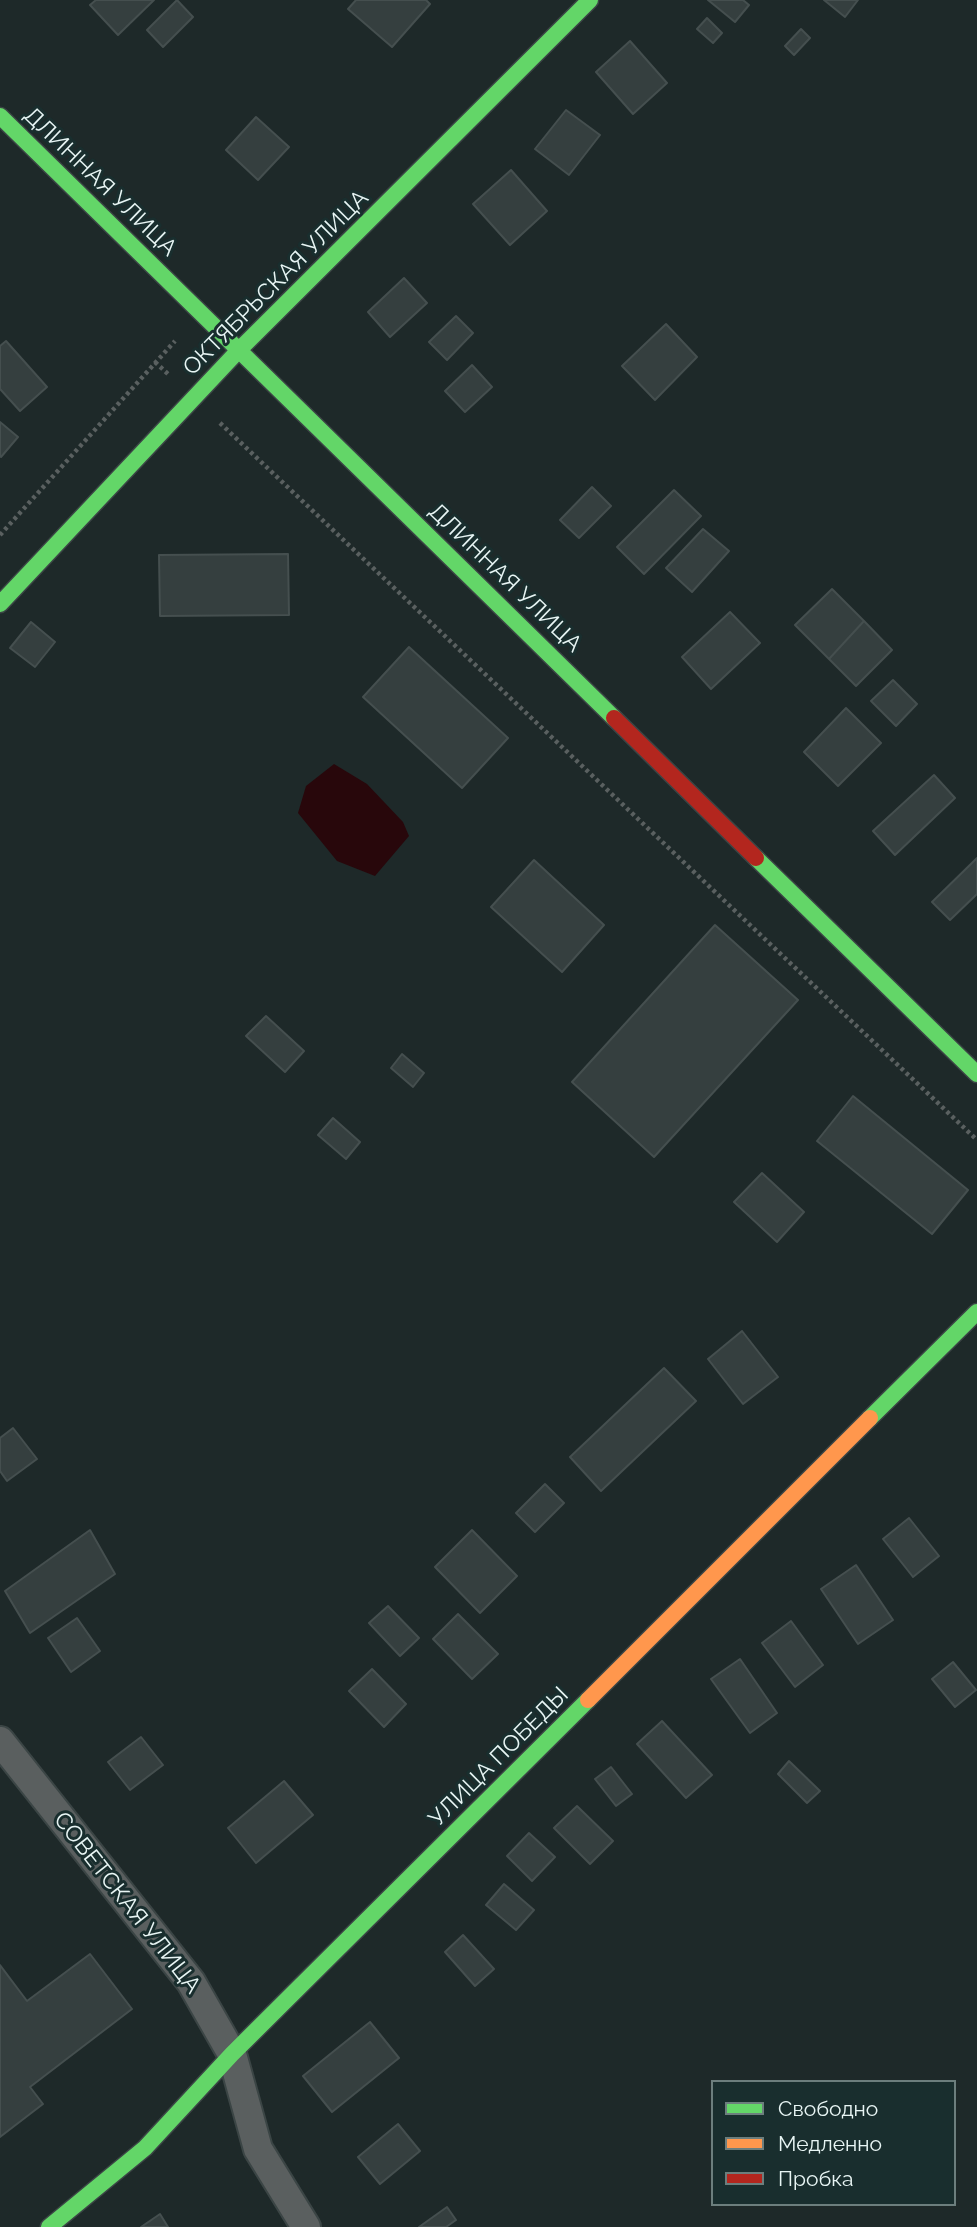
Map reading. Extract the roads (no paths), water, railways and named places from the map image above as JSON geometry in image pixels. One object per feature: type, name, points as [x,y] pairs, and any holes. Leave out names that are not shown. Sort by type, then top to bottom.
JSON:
[{"type":"street","name":"ОКТЯБРЬСКАЯ УЛИЦА","points":[[0,604],[239,350],[590,0]]},
{"type":"street","name":"ДЛИННАЯ УЛИЦА","points":[[0,116],[977,1074]]},
{"type":"street","name":"УЛИЦА ПОБЕДЫ","points":[[49,2227],[145,2148],[232,2054],[977,1312]]},
{"type":"street","name":"СОВЕТСКАЯ УЛИЦА","points":[[0,1741],[191,1982],[232,2054],[258,2148],[306,2227]]}]
